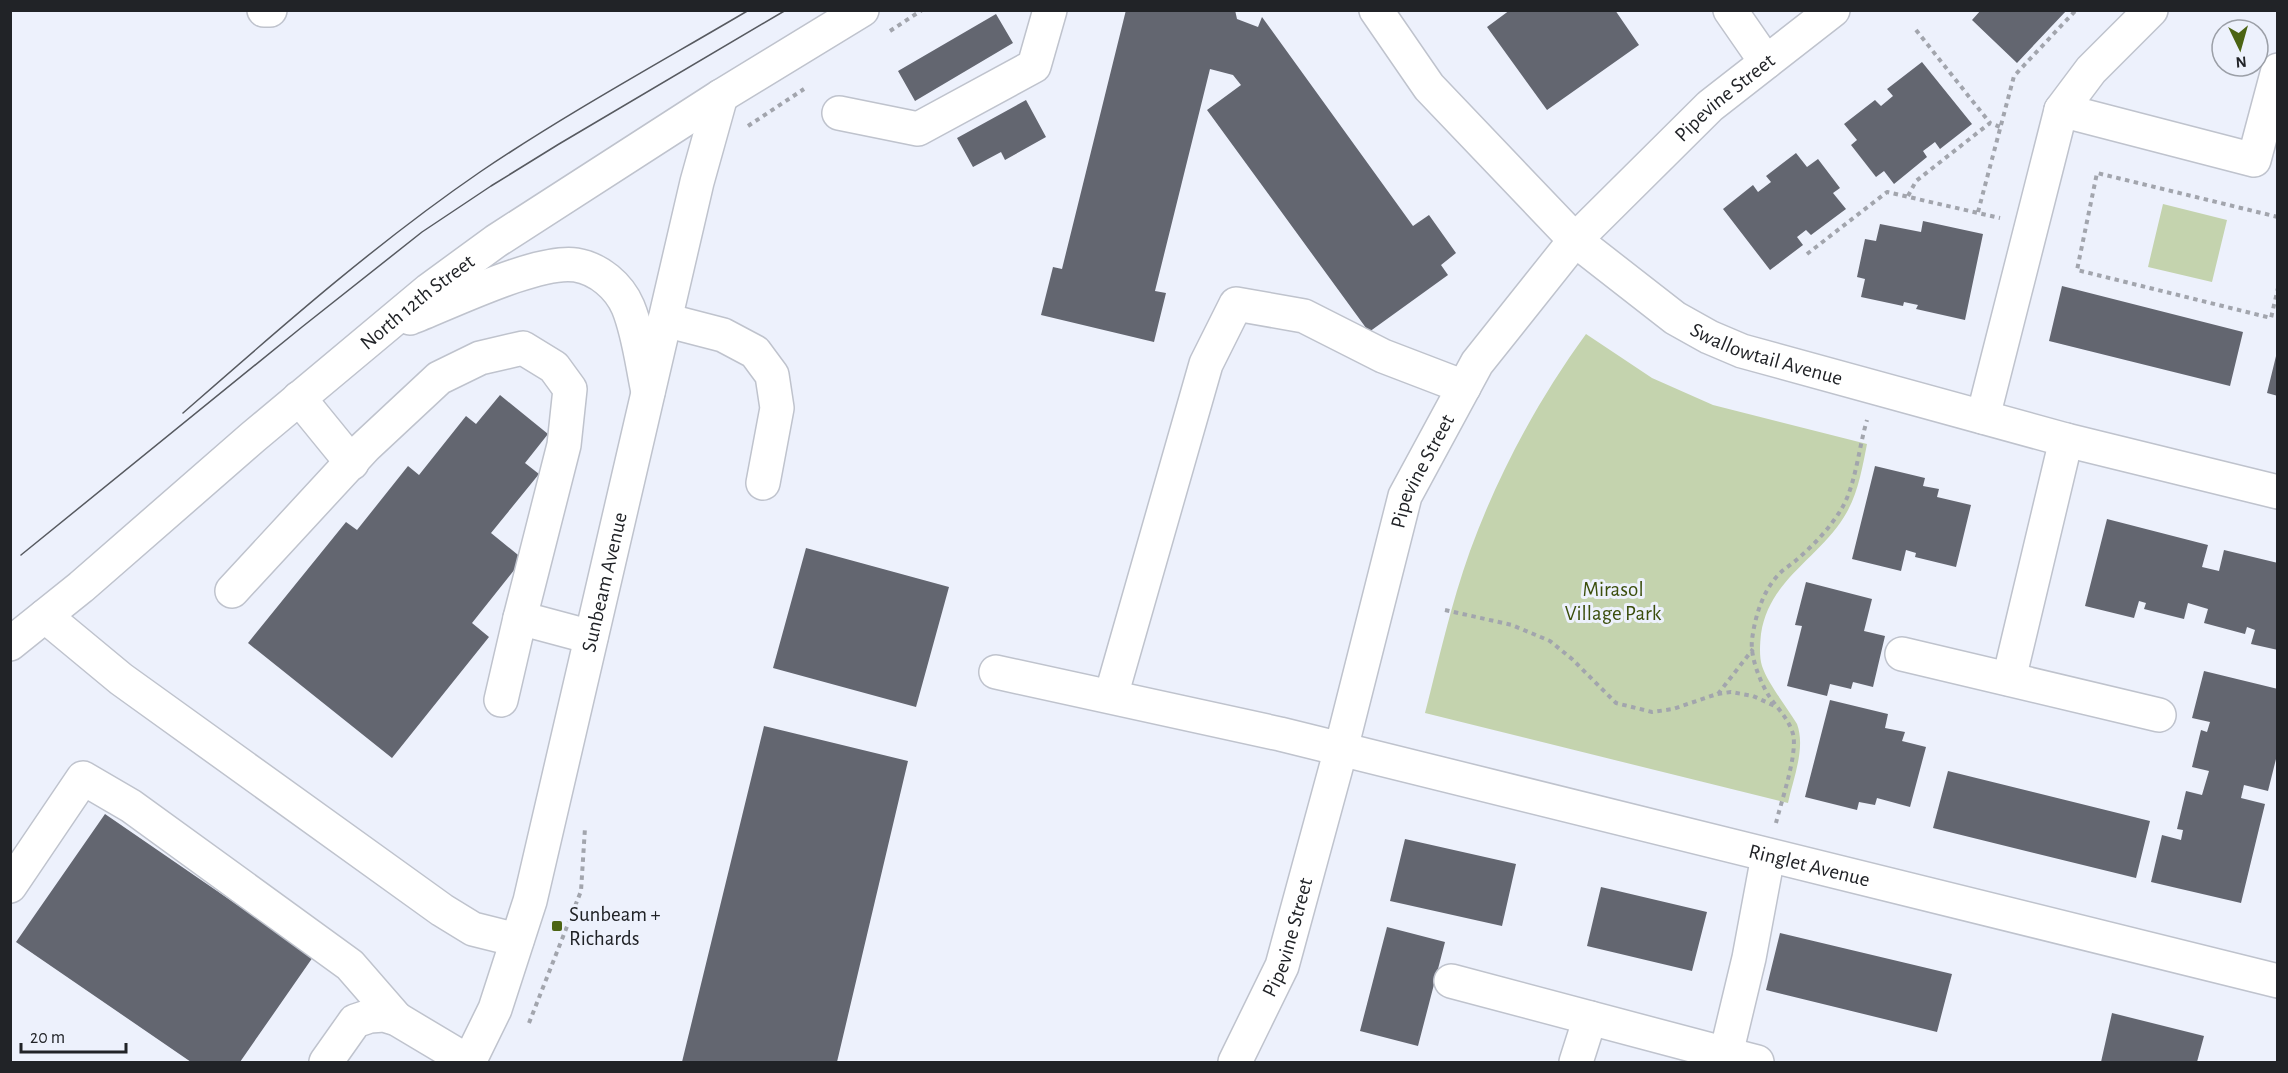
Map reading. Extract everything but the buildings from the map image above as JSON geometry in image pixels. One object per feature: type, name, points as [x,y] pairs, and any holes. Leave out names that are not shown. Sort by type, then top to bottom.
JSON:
[{"type":"street","points":[[264,10],[270,10]]},
{"type":"street","name":"North 12th Street","points":[[10,644],[81,587],[299,398],[429,290],[496,241],[721,96],[862,10]]},
{"type":"street","points":[[839,113],[918,129],[1034,66],[1050,10]]},
{"type":"street","name":"Swallowtail Avenue","points":[[1376,10],[1429,87],[1575,240],[1675,318],[1709,337],[1742,351],[1876,388],[2067,440],[2277,492]]},
{"type":"street","points":[[1730,10],[1766,62]]},
{"type":"street","name":"Pipevine Street","points":[[1235,1062],[1282,966],[1341,749],[1405,496],[1464,387],[1478,363],[1575,240],[1710,106],[1833,10]]},
{"type":"street","points":[[1983,417],[2061,110],[2091,70],[2151,10]]},
{"type":"street","points":[[2061,110],[2254,160],[2277,70]]},
{"type":"street","name":"Sunbeam Avenue","points":[[469,1062],[495,1009],[530,901],[697,182],[721,96]]},
{"type":"street","points":[[381,330],[515,276],[561,265],[576,265],[590,269],[604,277],[618,289],[628,306],[636,332],[648,392]]},
{"type":"street","points":[[1111,696],[1206,364],[1236,304],[1304,316],[1383,356],[1464,387]]},
{"type":"street","points":[[665,320],[723,335],[755,352],[772,375],[777,408],[763,483]]},
{"type":"street","points":[[232,591],[352,463],[439,378],[480,357],[523,348],[554,367],[570,389],[564,445],[501,700]]},
{"type":"street","points":[[299,398],[352,463]]},
{"type":"street","points":[[2009,679],[2067,440]]},
{"type":"street","points":[[45,616],[121,679],[442,910],[473,929],[517,940]]},
{"type":"street","points":[[520,618],[591,637]]},
{"type":"street","points":[[1902,654],[2159,715]]},
{"type":"street","name":"Ringlet Avenue","points":[[996,672],[1341,749],[2277,981]]},
{"type":"street","points":[[10,886],[83,778],[131,806],[350,965],[397,1019]]},
{"type":"street","points":[[1726,1054],[1749,958],[1768,856]]},
{"type":"street","points":[[1450,981],[1757,1062]]},
{"type":"street","points":[[326,1062],[355,1021],[370,1016],[384,1015],[397,1019],[469,1062]]},
{"type":"street","points":[[1576,1062],[1590,1018]]},
{"type":"path","points":[[1807,254],[1887,192],[1978,212],[1986,191],[2014,76],[2076,10]]},
{"type":"path","points":[[1916,30],[1990,123],[2000,127]]},
{"type":"path","points":[[1908,196],[1916,181],[1990,123]]},
{"type":"path","points":[[2277,217],[2097,173],[2085,219],[2077,270],[2271,318],[2277,288]]},
{"type":"path","points":[[1768,856],[1794,751],[1793,735],[1786,719],[1768,694],[1757,669],[1751,642],[1756,617],[1764,596],[1779,573],[1796,561],[1843,507],[1851,485],[1876,388]]},
{"type":"path","points":[[1445,610],[1512,625],[1550,641],[1572,659],[1616,703],[1652,712],[1673,709],[1717,694],[1731,692],[1753,696],[1778,708]]},
{"type":"path","points":[[1717,694],[1753,649]]},
{"type":"green space","points":[[2163,204],[2227,220],[2212,282],[2148,267]]},
{"type":"green space","name":"Mirasol Village Park","points":[[1586,334],[1652,378],[1713,405],[1867,444],[1859,482],[1849,509],[1833,532],[1795,571],[1774,599],[1766,615],[1761,634],[1762,666],[1773,688],[1797,724],[1799,733],[1798,764],[1788,803],[1425,713],[1457,591],[1481,522],[1520,438],[1568,359]]},
{"type":"tram line","points":[[183,413],[328,288],[403,228],[480,172],[613,89],[749,10]]},
{"type":"tram line","points":[[21,555],[422,232],[559,144],[786,10]]},
{"type":"place","name":"Sunbeam + Richards","points":[[557,926]]}]
